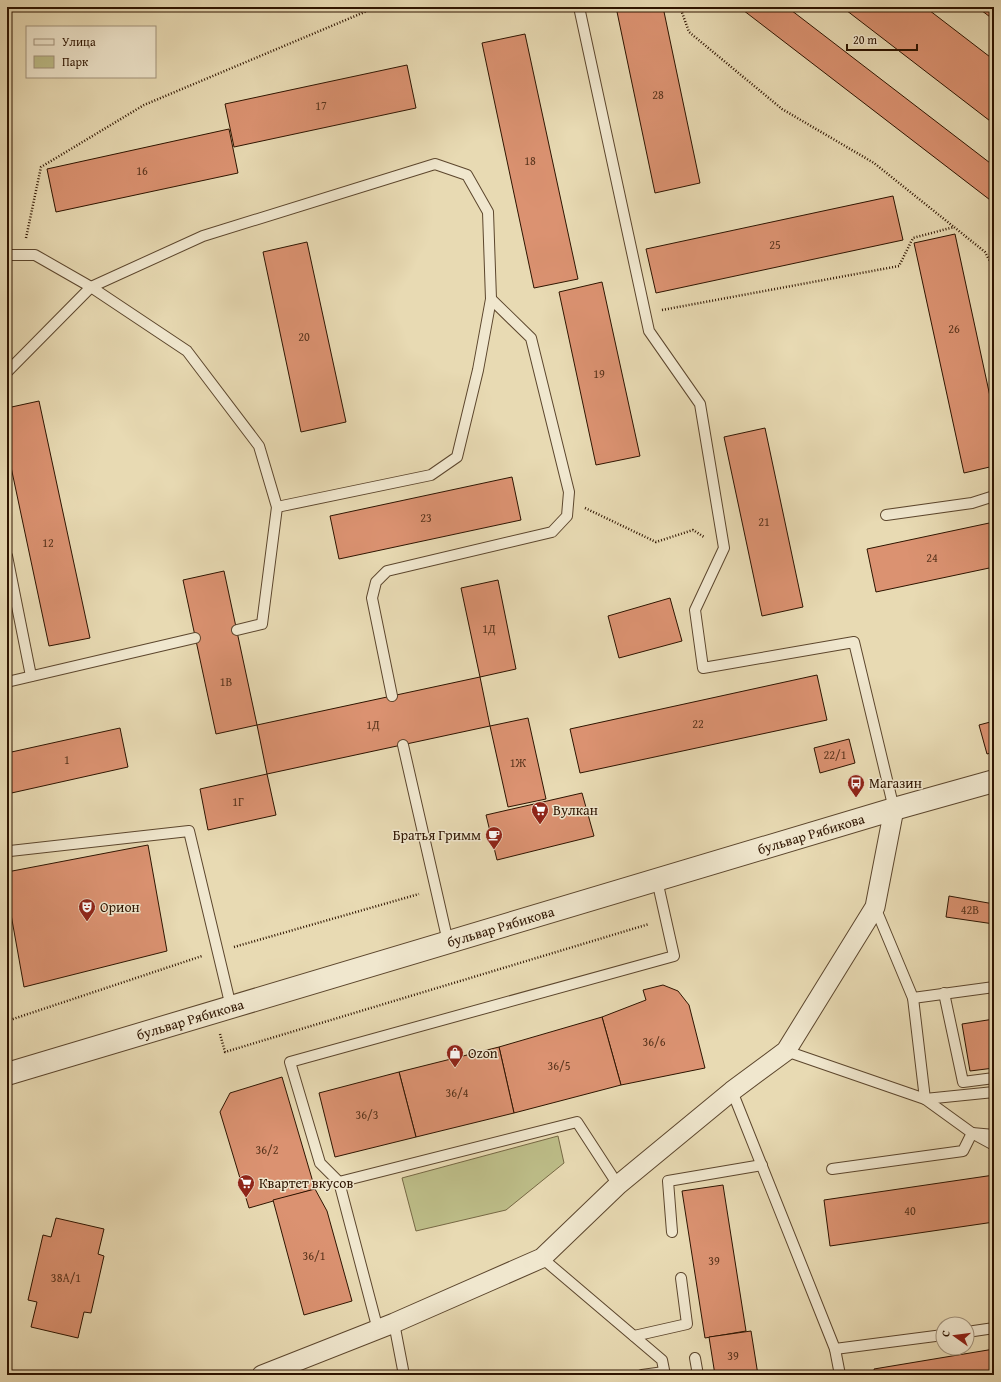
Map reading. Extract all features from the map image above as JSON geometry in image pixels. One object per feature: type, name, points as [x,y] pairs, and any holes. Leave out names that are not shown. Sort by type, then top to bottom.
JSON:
[{"type":"street","name":"бульвар Рябикова","points":[[7,1074],[894,809],[994,781]]},
{"type":"street","points":[[272,1373],[386,1326],[542,1258],[618,1185],[732,1091],[786,1051],[875,907],[894,809]]},
{"type":"lane","points":[[579,7],[649,330],[700,404],[724,548],[695,610],[703,668],[854,642],[894,809]]},
{"type":"lane","points":[[7,372],[91,287],[203,236],[435,164],[467,175],[488,212],[491,299],[478,370],[457,456],[432,475],[277,507]]},
{"type":"lane","points":[[7,255],[36,255],[91,287],[187,351],[259,446],[277,507],[262,624],[237,630]]},
{"type":"lane","points":[[392,696],[372,598],[376,582],[387,570],[552,532],[567,516],[569,492],[531,338],[491,299]]},
{"type":"lane","points":[[886,515],[972,503],[994,496]]},
{"type":"lane","points":[[7,556],[31,676]]},
{"type":"lane","points":[[7,682],[196,638]]},
{"type":"lane","points":[[403,745],[448,942]]},
{"type":"lane","points":[[7,853],[10,851],[189,831],[231,1007]]},
{"type":"lane","points":[[404,1375],[386,1326],[339,1182],[320,1163],[290,1062],[674,956],[657,880]]},
{"type":"lane","points":[[875,907],[913,998],[925,1098]]},
{"type":"lane","points":[[913,998],[994,987]]},
{"type":"lane","points":[[944,993],[963,1082],[994,1078]]},
{"type":"lane","points":[[786,1051],[925,1098],[972,1133],[994,1144]]},
{"type":"lane","points":[[732,1091],[835,1349],[840,1375]]},
{"type":"lane","points":[[925,1098],[994,1092]]},
{"type":"lane","points":[[339,1182],[577,1122],[618,1185]]},
{"type":"lane","points":[[972,1133],[994,1135]]},
{"type":"lane","points":[[832,1169],[963,1152],[972,1133]]},
{"type":"lane","points":[[672,1232],[668,1182],[762,1165]]},
{"type":"lane","points":[[542,1258],[662,1360],[665,1373],[642,1375]]},
{"type":"lane","points":[[634,1336],[687,1324],[680,1278]]},
{"type":"lane","points":[[975,1331],[994,1328]]},
{"type":"lane","points":[[835,1349],[935,1336]]},
{"type":"lane","points":[[694,1358],[698,1375]]},
{"type":"path","points":[[22,255],[41,167],[144,105],[367,11],[369,7]]},
{"type":"path","points":[[680,7],[689,32],[782,109],[874,163],[985,252],[994,269]]},
{"type":"path","points":[[645,313],[899,266],[913,238],[954,228]]},
{"type":"path","points":[[569,501],[656,542],[693,530],[724,548]]},
{"type":"path","points":[[219,1032],[225,1052],[652,924]]},
{"type":"path","points":[[7,1018],[22,1016]]},
{"type":"green space","points":[[558,1136],[564,1163],[506,1210],[416,1231],[402,1178]]},
{"type":"building","points":[[616,7],[663,7],[700,183],[655,193]]},
{"type":"building","points":[[739,7],[787,7],[994,166],[994,203]]},
{"type":"building","points":[[842,7],[925,7],[994,60],[994,124]]},
{"type":"building","points":[[977,7],[994,7],[994,20]]},
{"type":"building","points":[[525,34],[578,279],[534,288],[482,43]]},
{"type":"building","points":[[407,65],[416,108],[234,147],[225,104]]},
{"type":"building","points":[[229,129],[238,173],[56,212],[47,169]]},
{"type":"building","points":[[893,196],[903,240],[656,293],[646,249]]},
{"type":"building","points":[[955,234],[994,415],[994,466],[964,473],[914,243]]},
{"type":"building","points":[[307,242],[346,422],[301,432],[263,252]]},
{"type":"building","points":[[602,282],[640,456],[596,465],[559,292]]},
{"type":"building","points":[[39,401],[90,638],[49,646],[7,448],[7,408]]},
{"type":"building","points":[[765,428],[803,607],[762,616],[724,437]]},
{"type":"building","points":[[512,477],[521,520],[339,559],[330,516]]},
{"type":"building","points":[[994,522],[994,567],[876,592],[867,549]]},
{"type":"building","points":[[224,571],[257,725],[216,734],[183,580]]},
{"type":"building","points":[[498,580],[516,669],[480,677],[461,588]]},
{"type":"building","points":[[670,598],[682,641],[619,658],[608,616]]},
{"type":"building","points":[[817,675],[827,720],[580,773],[570,729]]},
{"type":"building","points":[[480,677],[490,726],[267,774],[257,725]]},
{"type":"building","points":[[528,718],[546,799],[508,807],[490,726]]},
{"type":"building","points":[[994,721],[994,752],[987,754],[979,725]]},
{"type":"building","points":[[120,728],[128,767],[7,794],[7,753]]},
{"type":"building","points":[[849,739],[855,763],[820,773],[814,748]]},
{"type":"building","points":[[267,774],[276,815],[208,830],[200,789]]},
{"type":"building","name":"Вулкан","points":[[582,793],[594,836],[497,860],[486,815]]},
{"type":"building","name":"Орион","points":[[148,845],[167,951],[24,987],[7,892],[7,872]]},
{"type":"building","points":[[949,896],[994,904],[994,924],[946,917]]},
{"type":"building","points":[[663,985],[678,991],[689,1005],[705,1068],[621,1085],[602,1017],[646,1000],[643,990]]},
{"type":"building","points":[[602,1017],[621,1085],[514,1113],[499,1047]]},
{"type":"building","points":[[994,1019],[994,1068],[970,1071],[962,1024]]},
{"type":"building","points":[[499,1047],[514,1113],[416,1137],[399,1072]]},
{"type":"building","points":[[399,1072],[416,1137],[335,1157],[319,1093]]},
{"type":"building","points":[[282,1077],[315,1189],[249,1208],[220,1112],[230,1093]]},
{"type":"building","points":[[994,1175],[994,1222],[830,1246],[824,1200]]},
{"type":"building","points":[[723,1185],[746,1331],[705,1338],[682,1191]]},
{"type":"building","points":[[315,1189],[327,1211],[352,1301],[304,1315],[273,1200]]},
{"type":"building","points":[[56,1218],[104,1229],[98,1254],[104,1256],[91,1313],[84,1312],[78,1338],[31,1327],[37,1302],[28,1300],[43,1235],[51,1237]]},
{"type":"building","points":[[751,1331],[758,1375],[715,1375],[709,1337]]},
{"type":"building","points":[[994,1349],[994,1375],[875,1375],[874,1369],[952,1356],[975,1356],[975,1352]]},
{"type":"place","name":"Магазин","points":[[856,798]]},
{"type":"place","name":"Вулкан","points":[[540,825]]},
{"type":"place","name":"Братья Гримм","points":[[494,850]]},
{"type":"place","name":"Орион","points":[[87,922]]},
{"type":"place","name":"Ozon","points":[[455,1068]]},
{"type":"place","name":"Квартет вкусов","points":[[246,1198]]}]
